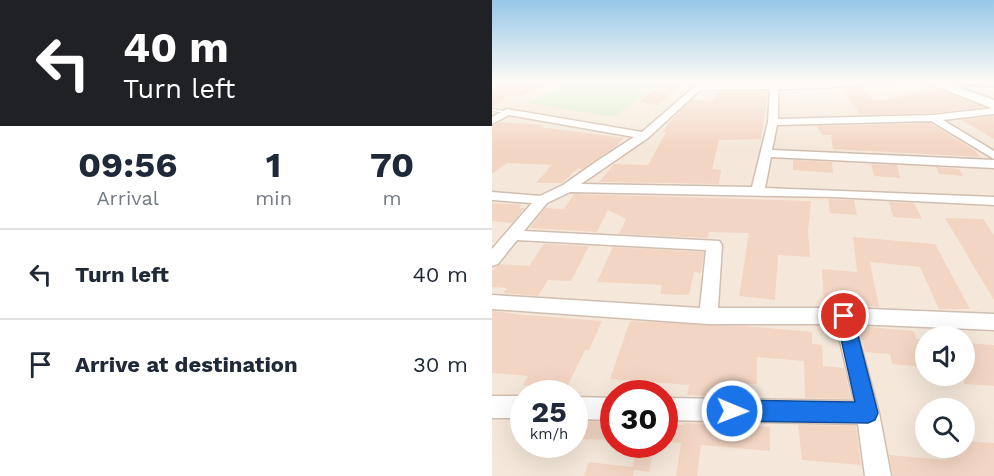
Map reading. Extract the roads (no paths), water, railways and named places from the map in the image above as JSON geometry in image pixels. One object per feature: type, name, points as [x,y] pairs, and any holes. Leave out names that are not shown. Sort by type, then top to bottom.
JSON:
[{"type":"street","points":[[492,260],[542,200],[568,188],[601,163],[644,136],[680,104]]},
{"type":"street","points":[[758,191],[773,122],[774,104]]},
{"type":"street","points":[[773,122],[933,118],[994,111]]},
{"type":"street","points":[[492,122],[507,112],[644,136]]},
{"type":"street","points":[[933,118],[994,156]]},
{"type":"street","points":[[765,153],[994,164]]},
{"type":"street","points":[[568,188],[921,195],[994,201]]},
{"type":"street","points":[[492,196],[542,200]]},
{"type":"street","points":[[513,235],[714,245],[708,316]]},
{"type":"street","points":[[492,302],[708,316],[844,316],[994,322]]},
{"type":"street","points":[[844,316],[868,413],[878,476]]},
{"type":"street","points":[[492,407],[510,407]]},
{"type":"street","points":[[678,410],[868,413]]},
{"type":"lane","points":[[492,110],[507,112]]}]
